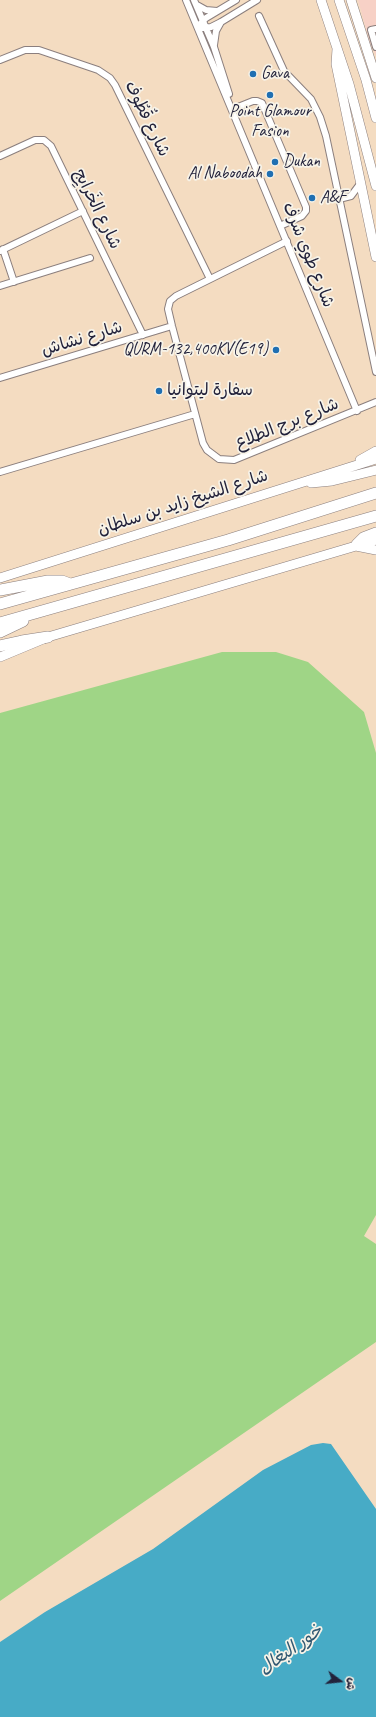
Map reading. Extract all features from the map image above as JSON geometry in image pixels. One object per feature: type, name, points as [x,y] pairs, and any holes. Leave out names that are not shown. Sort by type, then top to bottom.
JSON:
[{"type":"highway","points":[[0,604],[228,540],[376,493]]},
{"type":"highway","points":[[0,623],[376,516]]},
{"type":"highway","points":[[0,590],[48,581],[70,584]]},
{"type":"highway","points":[[0,632],[16,626],[31,614]]},
{"type":"highway","points":[[0,646],[22,640],[48,637]]},
{"type":"main road","points":[[321,0],[364,135],[376,186]]},
{"type":"main road","points":[[339,0],[366,80],[376,118]]},
{"type":"main road","points":[[351,0],[376,78]]},
{"type":"main road","points":[[337,48],[336,64],[376,257]]},
{"type":"main road","points":[[349,467],[376,452]]},
{"type":"main road","name":"شارع الشيخ زايد بن سلطان","points":[[0,578],[376,459]]},
{"type":"main road","points":[[349,467],[376,463]]},
{"type":"main road","points":[[302,482],[325,482],[376,470]]},
{"type":"main road","points":[[355,545],[363,537],[376,532]]},
{"type":"main road","points":[[0,657],[48,637],[376,540]]},
{"type":"main road","points":[[355,545],[376,550]]},
{"type":"street","name":"شارع طوي شرف","points":[[186,0],[225,94],[233,109]]},
{"type":"street","points":[[198,28],[206,28],[221,22],[257,0]]},
{"type":"street","points":[[198,28],[203,20],[233,1]]},
{"type":"street","name":"شارع طوي شرف","points":[[195,3],[214,47],[233,109],[357,411]]},
{"type":"street","points":[[195,3],[206,10],[217,12]]},
{"type":"street","points":[[259,16],[284,71],[311,99],[320,116],[376,372]]},
{"type":"street","points":[[214,47],[215,36],[221,22]]},
{"type":"street","points":[[376,29],[371,30],[376,47]]},
{"type":"street","name":"شارع قُطُوف","points":[[0,60],[24,50],[39,50],[98,70],[110,78],[115,85],[210,279]]},
{"type":"street","points":[[233,109],[253,101],[262,103],[306,207],[306,211],[302,216],[280,226]]},
{"type":"street","name":"شارع الخَرايِج","points":[[0,156],[35,140],[39,139],[48,143],[53,150],[143,335]]},
{"type":"street","points":[[351,196],[360,184]]},
{"type":"street","points":[[339,199],[351,196],[359,199],[366,205]]},
{"type":"street","points":[[14,282],[2,250],[82,211]]},
{"type":"street","name":"شارع برج الطلاع","points":[[287,241],[176,296],[170,301],[168,309],[203,443],[212,455],[226,461],[241,458],[376,402]]},
{"type":"street","points":[[0,286],[90,258]]},
{"type":"street","name":"شارع نشاش","points":[[0,378],[172,326]]},
{"type":"street","points":[[0,472],[195,414]]},
{"type":"shaded area","points":[[358,0],[376,0],[376,56],[370,43]]},
{"type":"green space","points":[[222,652],[276,652],[308,662],[364,712],[376,753],[376,1215],[364,1236],[376,1244],[376,1342],[0,1601],[0,713]]},
{"type":"water","name":"خور البغال","points":[[323,1443],[331,1444],[376,1509],[376,1717],[0,1717],[0,1642],[45,1612],[153,1549],[263,1470],[311,1445]]},
{"type":"place","name":"Gava","points":[[253,74]]},
{"type":"place","name":"Point Glamour Fasion","points":[[270,95]]},
{"type":"place","name":"Dukan","points":[[275,162]]},
{"type":"place","name":"Al Naboodah","points":[[270,174]]},
{"type":"place","name":"A&F","points":[[312,198]]},
{"type":"place","name":"QURM-132,400KV(E19)","points":[[276,350]]},
{"type":"place","name":"سفارة ليتوانيا","points":[[159,391]]}]
